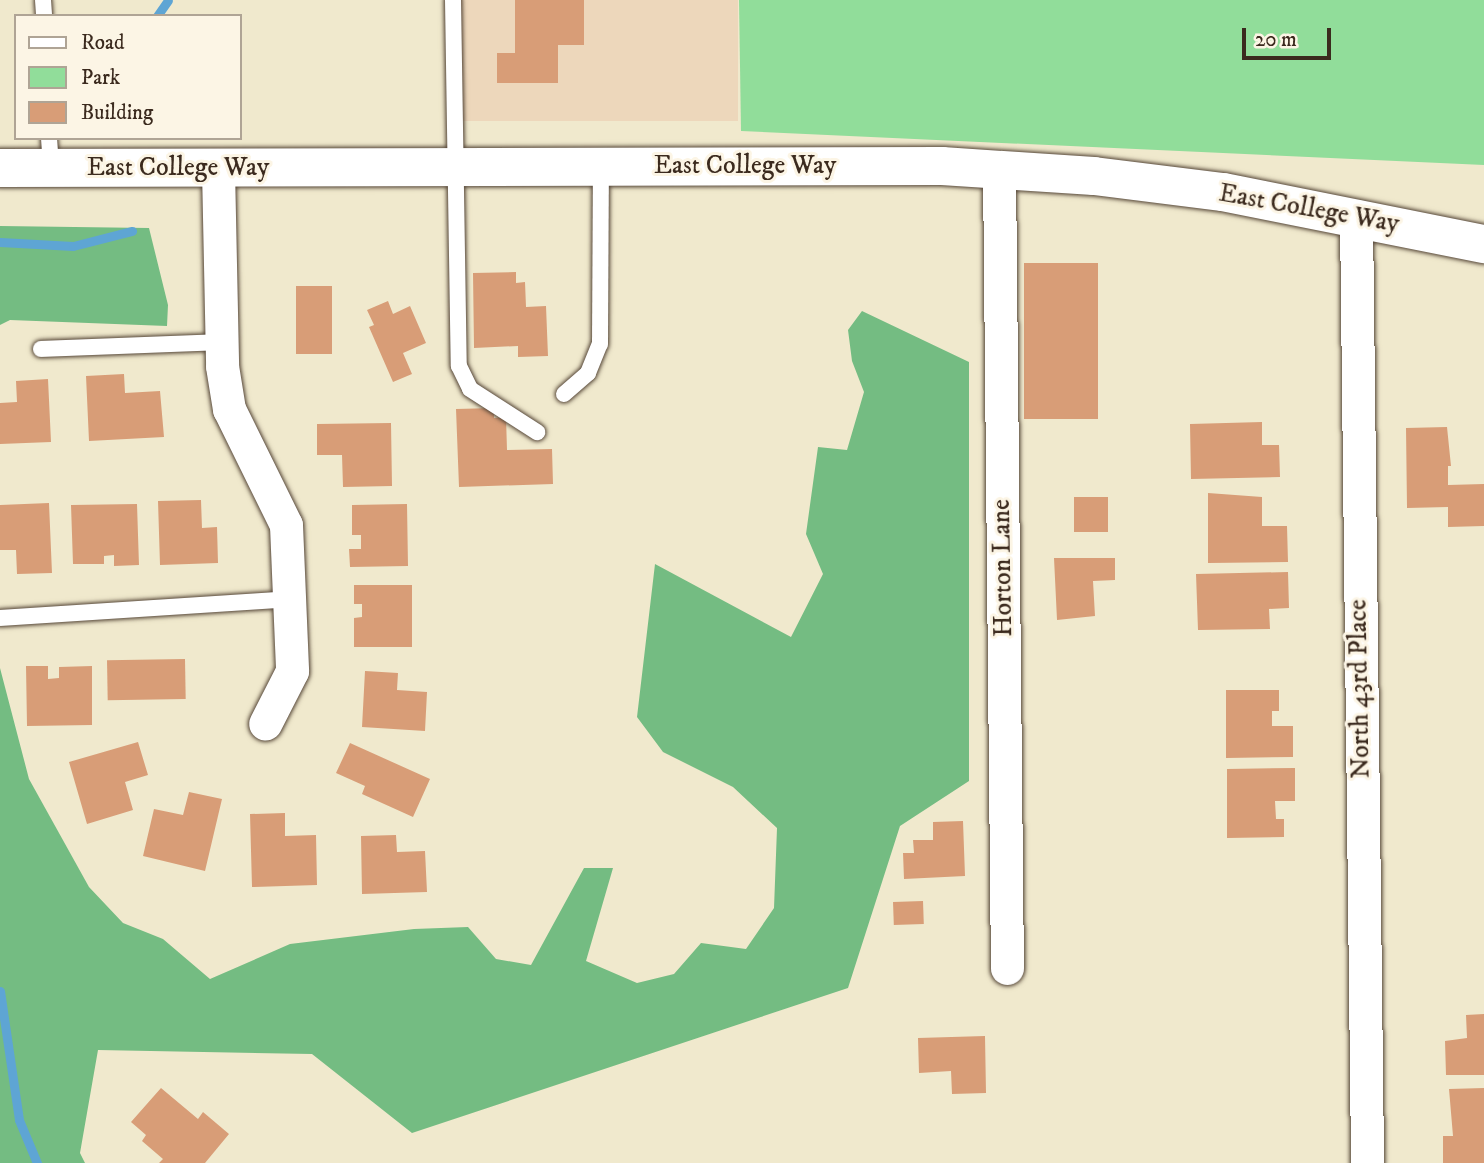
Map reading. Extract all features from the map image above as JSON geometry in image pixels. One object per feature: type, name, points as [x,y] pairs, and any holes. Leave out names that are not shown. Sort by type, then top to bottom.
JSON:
[{"type":"main road","name":"East College Way","points":[[0,168],[50,153],[218,169],[457,166],[999,169],[1223,192],[1356,216],[1484,244]]},
{"type":"street","points":[[218,169],[222,342],[229,409],[286,525],[292,600],[292,671],[265,724]]},
{"type":"street","name":"Horton Lane","points":[[999,169],[1007,968]]},
{"type":"street","name":"North 43rd Place","points":[[1356,216],[1367,1163]]},
{"type":"lane","points":[[453,0],[463,379],[470,389],[537,432]]},
{"type":"lane","points":[[564,394],[588,373],[600,344],[601,166]]},
{"type":"lane","points":[[41,349],[222,342]]},
{"type":"lane","points":[[0,618],[292,600]]},
{"type":"shaded area","points":[[456,0],[738,0],[738,121],[456,121]]},
{"type":"green space","points":[[739,0],[1484,0],[1484,165],[741,131]]},
{"type":"green space","points":[[0,226],[149,228],[168,305],[167,326],[10,320],[0,325]]},
{"type":"green space","points":[[862,311],[969,362],[969,781],[900,826],[848,988],[412,1133],[312,1054],[98,1050],[80,1153],[85,1163],[0,1163],[0,668],[29,779],[89,887],[123,923],[163,939],[210,979],[290,944],[414,929],[468,927],[496,959],[531,965],[584,868],[613,868],[586,961],[637,983],[674,974],[701,943],[746,949],[774,908],[777,828],[733,787],[663,752],[637,717],[655,564],[791,637],[823,574],[806,534],[818,447],[847,450],[864,392],[852,361],[848,330]]},
{"type":"building","points":[[515,0],[584,0],[584,45],[558,45],[558,83],[497,83],[497,53],[515,53]]},
{"type":"building","points":[[1024,263],[1098,263],[1098,419],[1024,419]]},
{"type":"building","points":[[516,272],[516,283],[525,282],[526,307],[546,306],[548,356],[518,357],[518,346],[474,348],[473,273]]},
{"type":"building","points":[[296,286],[332,286],[332,354],[296,354]]},
{"type":"building","points":[[388,301],[393,314],[410,306],[426,343],[403,353],[412,374],[393,382],[369,327],[374,325],[367,310]]},
{"type":"building","points":[[124,374],[125,393],[160,391],[164,437],[89,441],[86,376]]},
{"type":"building","points":[[48,379],[51,442],[0,444],[0,403],[17,402],[16,381]]},
{"type":"building","points":[[494,408],[494,418],[506,417],[507,450],[552,449],[553,484],[459,487],[456,409]]},
{"type":"building","points":[[1262,422],[1262,445],[1279,445],[1280,477],[1191,479],[1190,424]]},
{"type":"building","points":[[391,423],[392,486],[343,487],[342,455],[317,455],[317,424]]},
{"type":"building","points":[[1447,427],[1451,466],[1448,466],[1448,485],[1484,484],[1484,526],[1448,527],[1448,507],[1407,508],[1406,428]]},
{"type":"building","points":[[1208,493],[1262,497],[1262,526],[1287,526],[1288,562],[1208,563]]},
{"type":"building","points":[[1074,497],[1108,497],[1108,532],[1074,532]]},
{"type":"building","points":[[201,500],[202,528],[217,527],[218,563],[160,565],[158,501]]},
{"type":"building","points":[[49,503],[52,573],[17,574],[16,550],[0,550],[0,505]]},
{"type":"building","points":[[137,504],[139,565],[114,566],[114,555],[104,556],[104,564],[73,564],[71,505]]},
{"type":"building","points":[[407,504],[408,566],[350,567],[349,549],[361,549],[361,535],[352,535],[352,505]]},
{"type":"building","points":[[1054,558],[1115,558],[1115,580],[1093,581],[1095,616],[1057,620]]},
{"type":"building","points":[[1288,572],[1289,608],[1269,609],[1270,629],[1198,630],[1196,574]]},
{"type":"building","points":[[354,585],[412,585],[412,647],[354,647],[354,618],[362,617],[362,604],[354,604]]},
{"type":"building","points":[[185,659],[186,699],[108,700],[107,660]]},
{"type":"building","points":[[26,666],[48,666],[48,679],[59,678],[59,667],[92,666],[92,725],[27,726]]},
{"type":"building","points":[[365,671],[398,673],[397,690],[427,692],[425,731],[362,727]]},
{"type":"building","points":[[1226,690],[1279,690],[1279,711],[1272,711],[1272,726],[1293,726],[1293,757],[1226,758]]},
{"type":"building","points":[[138,742],[148,775],[125,782],[133,810],[87,824],[69,762]]},
{"type":"building","points":[[350,743],[430,779],[413,817],[362,794],[365,786],[336,773]]},
{"type":"building","points":[[1295,768],[1295,801],[1275,801],[1276,819],[1284,819],[1284,837],[1227,838],[1227,769]]},
{"type":"building","points":[[189,792],[222,799],[205,871],[143,856],[154,809],[183,815]]},
{"type":"building","points":[[285,813],[285,836],[316,835],[317,885],[252,887],[250,814]]},
{"type":"building","points":[[963,821],[965,876],[904,879],[903,853],[914,853],[913,840],[933,840],[933,822]]},
{"type":"building","points":[[396,835],[397,852],[425,851],[427,892],[362,894],[361,836]]},
{"type":"building","points":[[923,901],[924,924],[894,925],[893,902]]},
{"type":"building","points":[[1484,1014],[1484,1075],[1446,1075],[1445,1041],[1467,1038],[1466,1015]]},
{"type":"building","points":[[985,1036],[986,1093],[952,1094],[951,1071],[919,1073],[918,1038]]},
{"type":"building","points":[[161,1088],[198,1119],[203,1112],[229,1134],[205,1163],[159,1163],[163,1159],[142,1141],[146,1135],[131,1122]]},
{"type":"building","points":[[1484,1088],[1484,1163],[1443,1163],[1443,1136],[1453,1136],[1449,1089]]},
{"type":"waterway","points":[[158,14],[168,0]]},
{"type":"waterway","points":[[0,242],[73,246],[132,231]]},
{"type":"waterway","points":[[0,991],[19,1120],[37,1163]]}]
